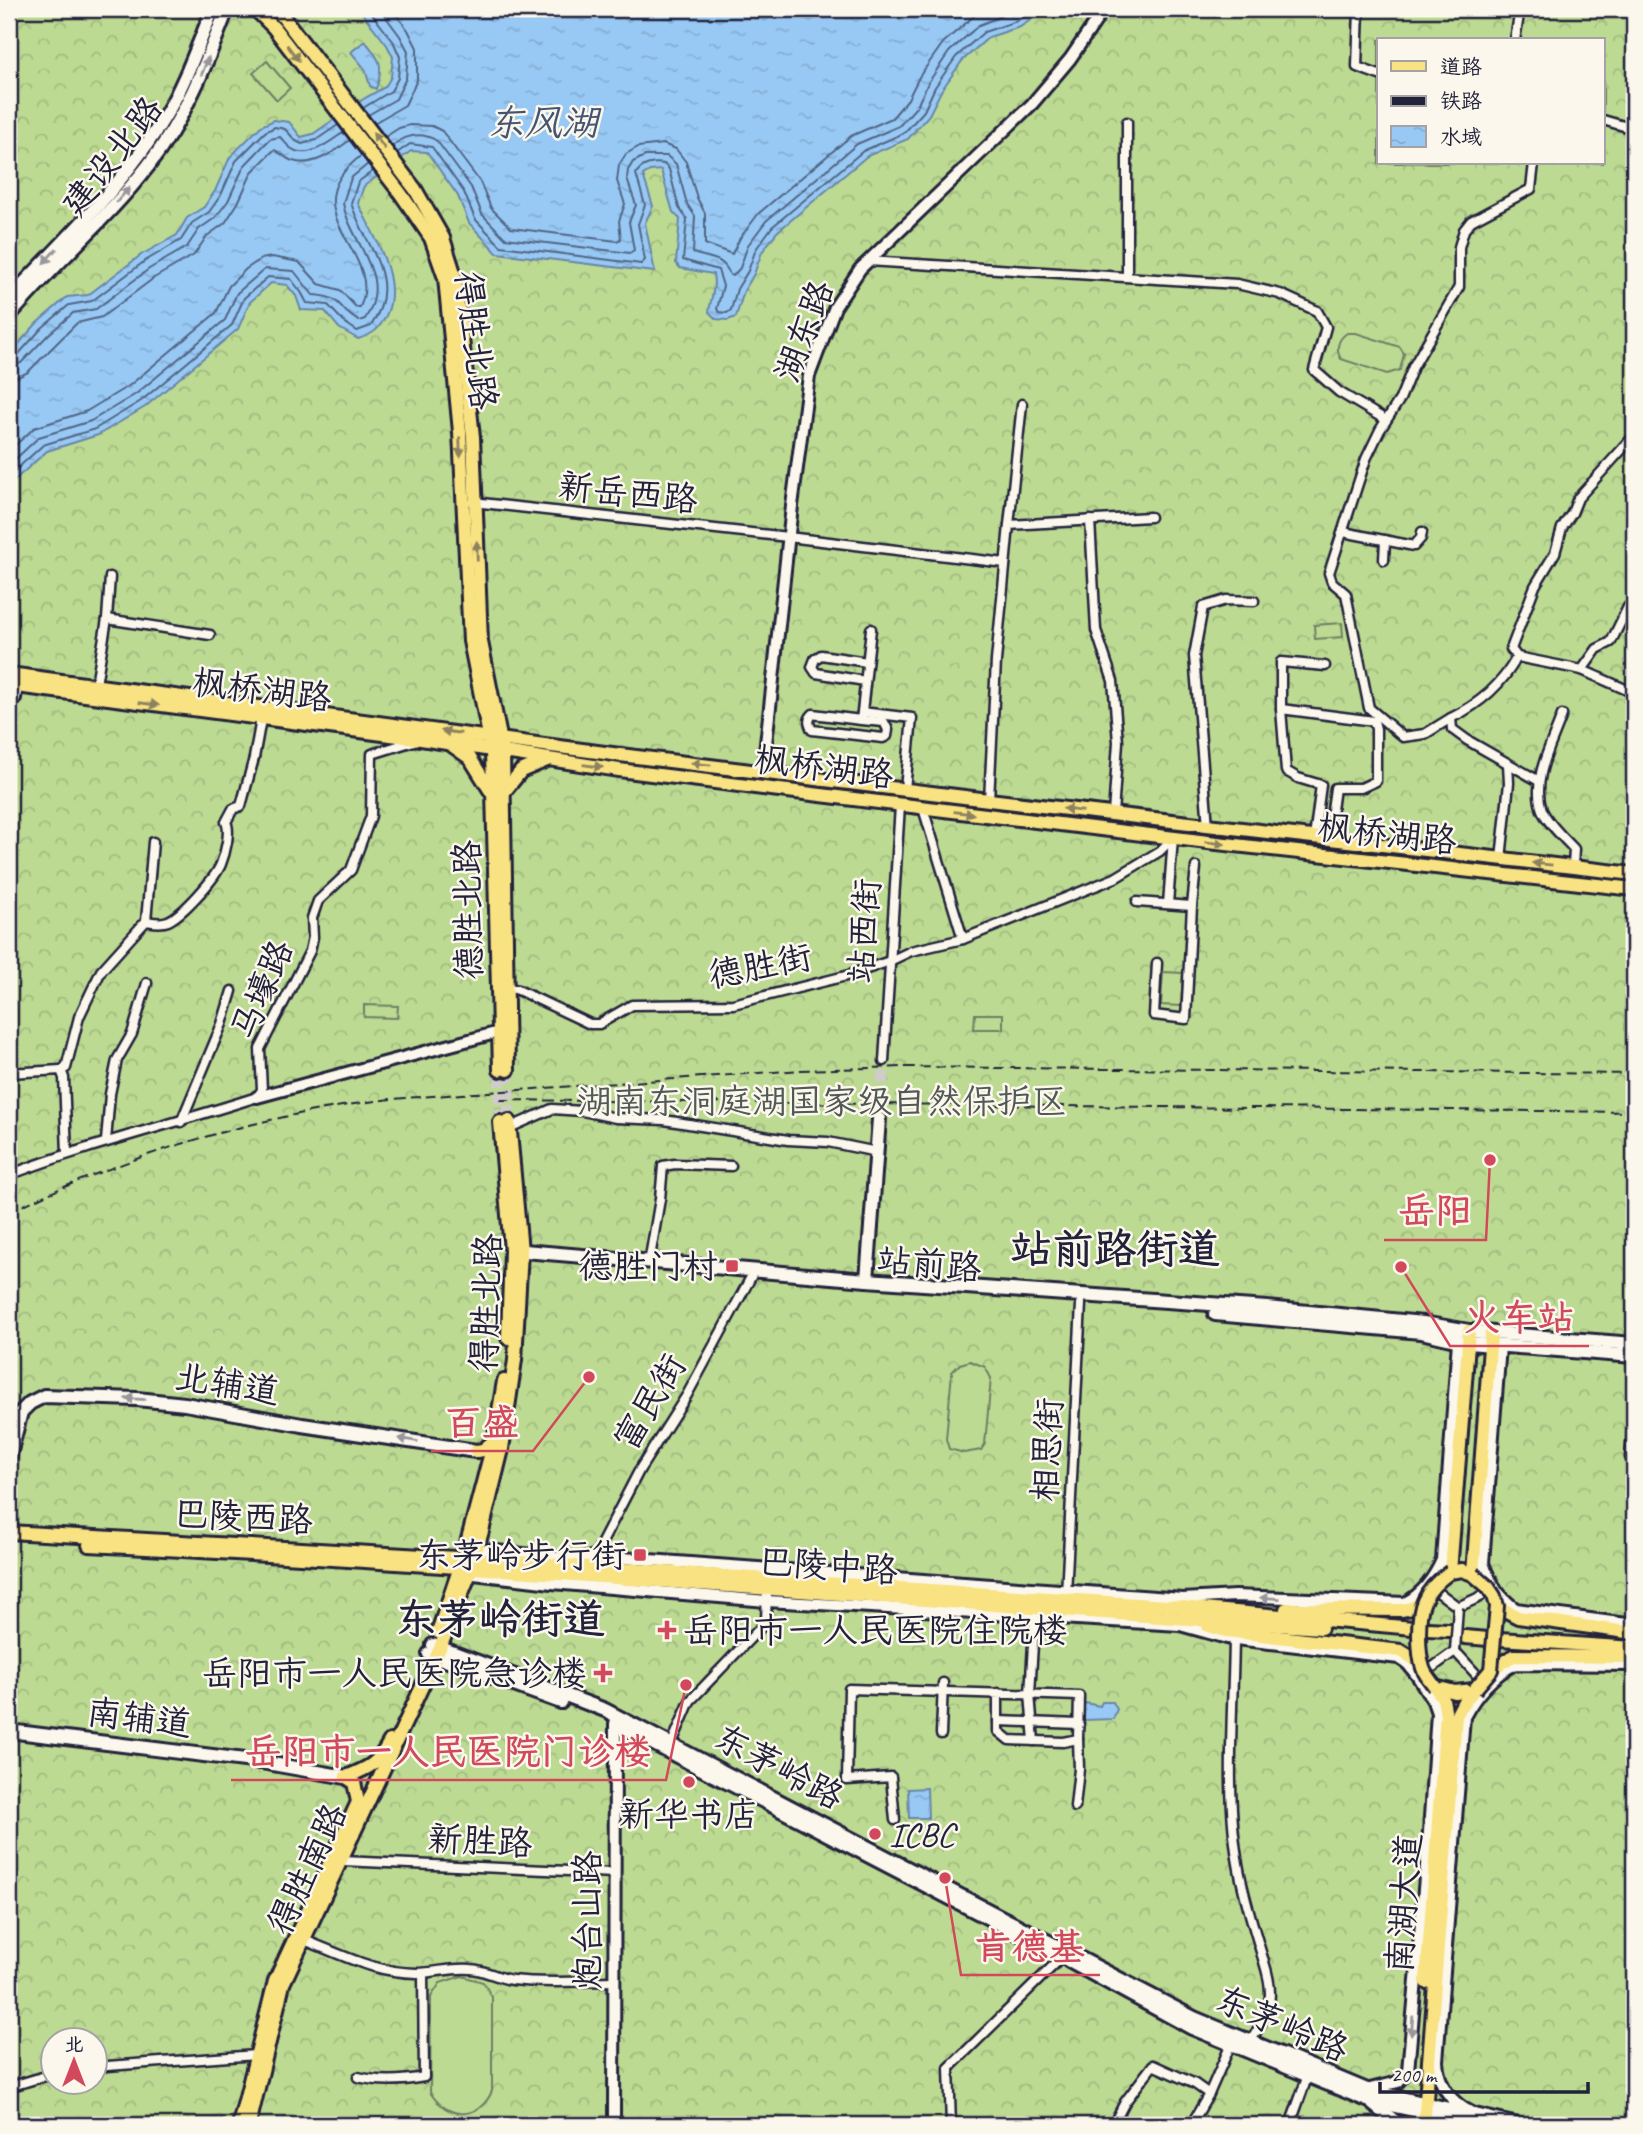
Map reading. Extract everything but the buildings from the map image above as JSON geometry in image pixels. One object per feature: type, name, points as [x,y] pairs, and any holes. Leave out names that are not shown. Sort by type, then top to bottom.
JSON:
[{"type":"main road","points":[[9,299],[116,183],[165,117],[193,60],[213,9]]},
{"type":"main road","name":"建设北路","points":[[9,316],[80,243],[148,166],[179,121],[193,94],[228,9]]},
{"type":"main road","name":"得胜北路","points":[[255,9],[274,28],[401,194],[431,238],[445,278],[481,642],[496,744]]},
{"type":"main road","name":"得胜北路","points":[[277,9],[415,189],[443,238],[455,276],[474,437],[469,501]]},
{"type":"main road","points":[[9,700],[14,698],[11,682]]},
{"type":"main road","name":"枫桥湖路","points":[[11,682],[82,689],[261,719],[450,744],[496,744],[552,760],[923,808],[1634,889]]},
{"type":"main road","name":"枫桥湖路","points":[[82,689],[96,684],[496,744],[763,771],[1208,826],[1634,874]]},
{"type":"main road","points":[[450,744],[470,758],[498,793],[507,987]]},
{"type":"main road","name":"德胜北路","points":[[496,744],[499,1032],[504,1070],[507,987]]},
{"type":"main road","points":[[498,793],[521,771],[541,761],[552,760]]},
{"type":"main road","points":[[867,1280],[879,1119]]},
{"type":"main road","points":[[494,1441],[507,1359],[516,1254],[506,1124]]},
{"type":"main road","name":"得胜北路","points":[[469,1562],[482,1531],[505,1430],[515,1360],[516,1254]]},
{"type":"main road","name":"站前路","points":[[516,1254],[1267,1308],[1423,1323],[1465,1339]]},
{"type":"main road","name":"站前路","points":[[516,1254],[751,1277],[1268,1318],[1634,1356]]},
{"type":"main road","points":[[1450,1572],[1465,1339]]},
{"type":"main road","points":[[1473,1574],[1494,1341]]},
{"type":"main road","name":"站前路","points":[[1494,1341],[1634,1344]]},
{"type":"main road","name":"北辅道","points":[[9,1458],[21,1412],[30,1403],[44,1396],[136,1399],[184,1404],[476,1451]]},
{"type":"main road","points":[[476,1451],[483,1450],[505,1430]]},
{"type":"main road","name":"得胜南路","points":[[249,2125],[283,1984],[342,1861],[435,1651],[469,1562],[494,1441]]},
{"type":"main road","points":[[476,1451],[482,1456],[494,1484]]},
{"type":"main road","name":"巴陵西路","points":[[9,1532],[469,1562]]},
{"type":"main road","name":"巴陵西路","points":[[9,1541],[469,1562]]},
{"type":"main road","name":"巴陵中路","points":[[469,1562],[929,1590],[1066,1595],[1180,1613],[1413,1631]]},
{"type":"main road","name":"巴陵中路","points":[[469,1562],[767,1595],[1035,1613],[1401,1610],[1412,1608],[1423,1601]]},
{"type":"main road","points":[[1428,1668],[1420,1651],[1423,1601],[1437,1581],[1450,1572],[1462,1570],[1473,1574],[1488,1587],[1497,1606],[1491,1670]]},
{"type":"main road","points":[[1497,1606],[1518,1617],[1634,1633]]},
{"type":"main road","name":"巴陵中路","points":[[1180,1613],[1226,1631],[1401,1651],[1428,1668],[1435,1687]]},
{"type":"main road","points":[[1427,1632],[1448,1633]]},
{"type":"main road","points":[[1465,1634],[1634,1647]]},
{"type":"main road","points":[[1494,1636],[1634,1641]]},
{"type":"main road","name":"得胜南路","points":[[346,1777],[371,1767],[384,1754],[435,1651]]},
{"type":"main road","name":"东茅岭路","points":[[435,1651],[672,1743],[1194,2018],[1251,2041],[1367,2095]]},
{"type":"main road","points":[[1439,1879],[1456,1716],[1463,1703],[1491,1670],[1513,1656],[1634,1657]]},
{"type":"main road","points":[[1435,1687],[1455,1692],[1474,1690]]},
{"type":"main road","name":"南湖大道","points":[[1416,2125],[1422,2110],[1439,1879],[1446,1715],[1443,1699],[1435,1687]]},
{"type":"main road","name":"东茅岭路","points":[[616,1720],[1062,1956],[1192,2028],[1308,2075],[1367,2095],[1459,2123],[1481,2120]]},
{"type":"main road","name":"南辅道","points":[[9,1731],[222,1757],[346,1777]]},
{"type":"main road","points":[[240,2125],[275,1981],[358,1802],[354,1782],[346,1777]]},
{"type":"main road","points":[[1367,2095],[1399,2125]]},
{"type":"main road","name":"东茅岭路","points":[[1422,2110],[1517,2125]]},
{"type":"street","name":"湖东路","points":[[763,771],[788,537],[810,376],[835,307],[849,283],[868,261],[1032,104],[1070,59],[1104,9]]},
{"type":"street","points":[[1359,9],[1357,67],[1377,74]]},
{"type":"street","points":[[1515,38],[1520,9]]},
{"type":"street","points":[[1604,120],[1634,130]]},
{"type":"street","points":[[1126,122],[1126,276]]},
{"type":"street","points":[[1517,657],[1495,690],[1425,734],[1403,737],[1369,708],[1346,594],[1332,582],[1329,573],[1366,459],[1400,399],[1413,367],[1459,287],[1459,247],[1464,230],[1471,220],[1531,189],[1534,164]]},
{"type":"street","points":[[868,261],[1237,284],[1280,294],[1317,311],[1326,327],[1314,370],[1339,392],[1386,420]]},
{"type":"street","points":[[989,800],[996,661],[1022,404]]},
{"type":"street","points":[[1634,436],[1578,498],[1562,528],[1555,553],[1535,586],[1511,649],[1517,657],[1583,670],[1634,693]]},
{"type":"street","name":"新岳西路","points":[[469,501],[1005,563]]},
{"type":"street","points":[[1009,525],[1150,517]]},
{"type":"street","points":[[1090,520],[1096,630],[1113,681],[1118,742],[1113,814]]},
{"type":"street","points":[[1343,532],[1414,546],[1421,538],[1422,532]]},
{"type":"street","points":[[1384,560],[1385,540]]},
{"type":"street","points":[[96,684],[107,619],[110,577]]},
{"type":"street","points":[[1208,826],[1194,656],[1203,607],[1226,600],[1254,601]]},
{"type":"street","points":[[1583,670],[1597,649],[1611,642],[1628,607],[1634,602]]},
{"type":"street","points":[[107,619],[210,635]]},
{"type":"street","points":[[862,716],[871,629]]},
{"type":"street","points":[[865,681],[816,673],[812,667],[815,659],[821,655],[867,662]]},
{"type":"street","points":[[1281,709],[1374,721],[1376,781],[1361,788],[1335,788],[1298,778],[1286,771],[1281,709],[1281,662],[1325,666]]},
{"type":"street","points":[[862,716],[884,722],[888,730],[887,736],[883,738],[812,730],[808,724],[813,714],[912,718],[905,789]]},
{"type":"street","points":[[1562,715],[1539,781],[1543,812],[1574,849],[1573,867]]},
{"type":"street","points":[[1451,718],[1452,729],[1467,740],[1539,781]]},
{"type":"street","points":[[146,921],[169,920],[212,878],[221,864],[229,828],[226,821],[233,809],[241,806],[261,719]]},
{"type":"street","name":"马壕路","points":[[9,1175],[67,1153],[181,1122],[257,1097],[262,1090],[260,1049],[310,951],[313,937],[312,918],[318,901],[351,870],[371,816],[372,754],[421,739]]},
{"type":"street","points":[[1501,859],[1509,783],[1508,764]]},
{"type":"street","points":[[1314,838],[1319,785]]},
{"type":"street","points":[[1328,839],[1335,788]]},
{"type":"street","name":"站西街","points":[[884,1061],[900,805]]},
{"type":"street","points":[[923,808],[963,939]]},
{"type":"street","points":[[1168,904],[1173,838]]},
{"type":"street","name":"德胜街","points":[[507,987],[590,1024],[599,1024],[632,1005],[733,1004],[797,990],[890,961],[911,951],[963,939],[1115,878],[1160,851],[1173,838]]},
{"type":"street","points":[[9,1073],[66,1068],[79,1017],[101,971],[146,921],[153,842]]},
{"type":"street","points":[[1157,963],[1154,1015],[1186,1018],[1196,867]]},
{"type":"street","points":[[1137,902],[1192,906]]},
{"type":"street","points":[[106,1141],[110,1094],[117,1060],[132,1034],[147,983]]},
{"type":"street","points":[[181,1122],[217,1037],[232,991]]},
{"type":"street","points":[[257,1097],[499,1032]]},
{"type":"street","points":[[61,1070],[64,1078],[67,1153]]},
{"type":"street","points":[[506,1124],[552,1109],[616,1118],[664,1120],[788,1140],[828,1142],[877,1152]]},
{"type":"street","points":[[649,1263],[663,1166],[731,1166]]},
{"type":"street","name":"富民街","points":[[595,1556],[640,1469],[687,1395],[751,1277]]},
{"type":"street","name":"相思街","points":[[1066,1595],[1081,1304]]},
{"type":"street","points":[[482,1531],[489,1546],[505,1552],[581,1560],[595,1556],[911,1580],[1066,1595],[1183,1599],[1236,1596],[1398,1604],[1418,1595],[1437,1572],[1442,1560],[1465,1339]]},
{"type":"street","points":[[1494,1341],[1483,1563],[1488,1578],[1503,1599],[1516,1609],[1634,1625]]},
{"type":"street","points":[[1634,1411],[1630,1457],[1634,1457]]},
{"type":"street","points":[[469,1562],[505,1552]]},
{"type":"street","points":[[858,1576],[868,1586]]},
{"type":"street","points":[[911,1580],[929,1590]]},
{"type":"street","points":[[1438,1591],[1458,1607]]},
{"type":"street","points":[[672,1743],[690,1701],[766,1622],[767,1595]]},
{"type":"street","points":[[1458,1607],[1480,1597]]},
{"type":"street","points":[[1458,1607],[1455,1651],[1476,1674]]},
{"type":"street","points":[[1034,1741],[1030,1694],[1035,1613],[1180,1625],[1234,1639],[1399,1658],[1408,1664],[1433,1702],[1437,1713],[1408,2071],[1398,2082],[1367,2095]]},
{"type":"street","points":[[1234,1639],[1234,1841],[1262,1955],[1270,1974],[1269,2010],[1251,2041]]},
{"type":"street","points":[[1428,1668],[1455,1651]]},
{"type":"street","points":[[1481,2120],[1462,2108],[1446,2092],[1437,2074],[1464,1717],[1474,1699],[1488,1684],[1502,1671],[1515,1664],[1634,1665]]},
{"type":"street","points":[[941,1734],[943,1687]]},
{"type":"street","points":[[895,1820],[891,1777],[847,1780],[849,1689],[943,1687],[999,1693],[1079,1696],[1079,1769],[1075,1807]]},
{"type":"street","points":[[999,1693],[999,1731],[1009,1740],[1063,1742],[1078,1739]]},
{"type":"street","name":"炮台山路","points":[[614,2125],[616,1720]]},
{"type":"street","points":[[999,1721],[1079,1724]]},
{"type":"street","name":"新胜路","points":[[342,1861],[615,1873]]},
{"type":"street","points":[[304,1940],[356,1963],[388,1971],[423,1973],[469,1968],[513,1980],[615,1982]]},
{"type":"street","points":[[951,2125],[949,2068],[1062,1956]]},
{"type":"street","points":[[358,2077],[371,2081],[424,2077],[423,1973]]},
{"type":"street","points":[[1191,2125],[1209,2094],[1231,2044]]},
{"type":"street","points":[[108,2066],[256,2055]]},
{"type":"street","points":[[1112,2125],[1125,2102],[1153,2065],[1195,2084],[1209,2094]]},
{"type":"street","points":[[1290,2125],[1308,2075]]},
{"type":"street","points":[[9,2087],[38,2078]]},
{"type":"green space","name":"湖南东洞庭湖国家级自然保护区","points":[[9,9],[1634,9],[1634,2125],[9,2125]]},
{"type":"green space","points":[[267,61],[290,88],[277,100],[253,73]]},
{"type":"green space","points":[[1347,333],[1356,333],[1400,347],[1404,354],[1400,370],[1387,374],[1341,359],[1338,344]]},
{"type":"green space","points":[[1342,623],[1343,637],[1315,639],[1314,625]]},
{"type":"green space","points":[[1163,972],[1183,973],[1181,1006],[1161,1005]]},
{"type":"green space","points":[[364,1005],[398,1006],[397,1018],[364,1017]]},
{"type":"green space","points":[[975,1014],[1003,1014],[1003,1029],[974,1029]]},
{"type":"green space","points":[[970,1361],[985,1367],[991,1378],[985,1444],[981,1450],[964,1453],[949,1449],[946,1439],[952,1372],[960,1364]]},
{"type":"green space","points":[[462,1976],[483,1982],[492,1997],[492,2091],[479,2108],[462,2113],[445,2108],[430,2092],[431,1997],[440,1983]]},
{"type":"water","name":"东风湖","points":[[359,9],[1047,9],[1020,27],[989,37],[962,61],[941,91],[929,115],[908,139],[867,156],[777,232],[762,252],[744,291],[736,317],[728,320],[716,319],[709,312],[714,288],[713,274],[680,268],[676,263],[680,219],[673,212],[661,170],[643,175],[653,206],[645,223],[655,272],[497,253],[469,223],[458,196],[427,152],[411,151],[364,186],[358,203],[387,266],[390,282],[391,299],[387,314],[375,331],[358,339],[339,328],[325,311],[301,310],[296,296],[287,285],[271,283],[250,302],[238,329],[145,407],[98,435],[47,451],[9,485],[9,355],[37,323],[67,297],[88,295],[141,255],[177,235],[187,218],[204,207],[215,191],[230,157],[261,126],[274,120],[289,122],[301,137],[313,134],[385,87],[391,77],[393,57]]},
{"type":"water","points":[[365,41],[380,64],[376,89],[370,86],[365,69],[351,52]]},
{"type":"water","points":[[1102,1702],[1113,1702],[1117,1709],[1113,1719],[1084,1720],[1082,1713],[1085,1703],[1100,1706]]},
{"type":"water","points":[[927,1788],[928,1818],[909,1818],[908,1789]]},
{"type":"tunnel","points":[[879,1119],[884,1061]]},
{"type":"tunnel","points":[[500,1070],[500,1122]]},
{"type":"tunnel","points":[[508,1070],[509,1121]]},
{"type":"railway","points":[[9,1212],[101,1172],[196,1140],[292,1115],[391,1099],[801,1070],[903,1067],[1634,1074]]},
{"type":"railway","points":[[500,1100],[1634,1112]]},
{"type":"place","name":"岳阳","points":[[1490,1160]]},
{"type":"place","name":"德胜门村","points":[[732,1266]]},
{"type":"place","name":"火车站","points":[[1401,1267]]},
{"type":"place","name":"百盛","points":[[589,1377]]},
{"type":"place","name":"东茅岭步行街","points":[[640,1555]]},
{"type":"place","name":"岳阳市一人民医院住院楼","points":[[667,1630]]},
{"type":"place","name":"岳阳市一人民医院急诊楼","points":[[603,1673]]},
{"type":"place","name":"岳阳市一人民医院门诊楼","points":[[686,1685]]},
{"type":"place","name":"新华书店","points":[[689,1782]]},
{"type":"place","name":"ICBC","points":[[875,1834]]},
{"type":"place","name":"肯德基","points":[[945,1878]]},
{"type":"district","name":"站前路街道","points":[[1115,1249]]},
{"type":"district","name":"东茅岭街道","points":[[500,1619]]}]
